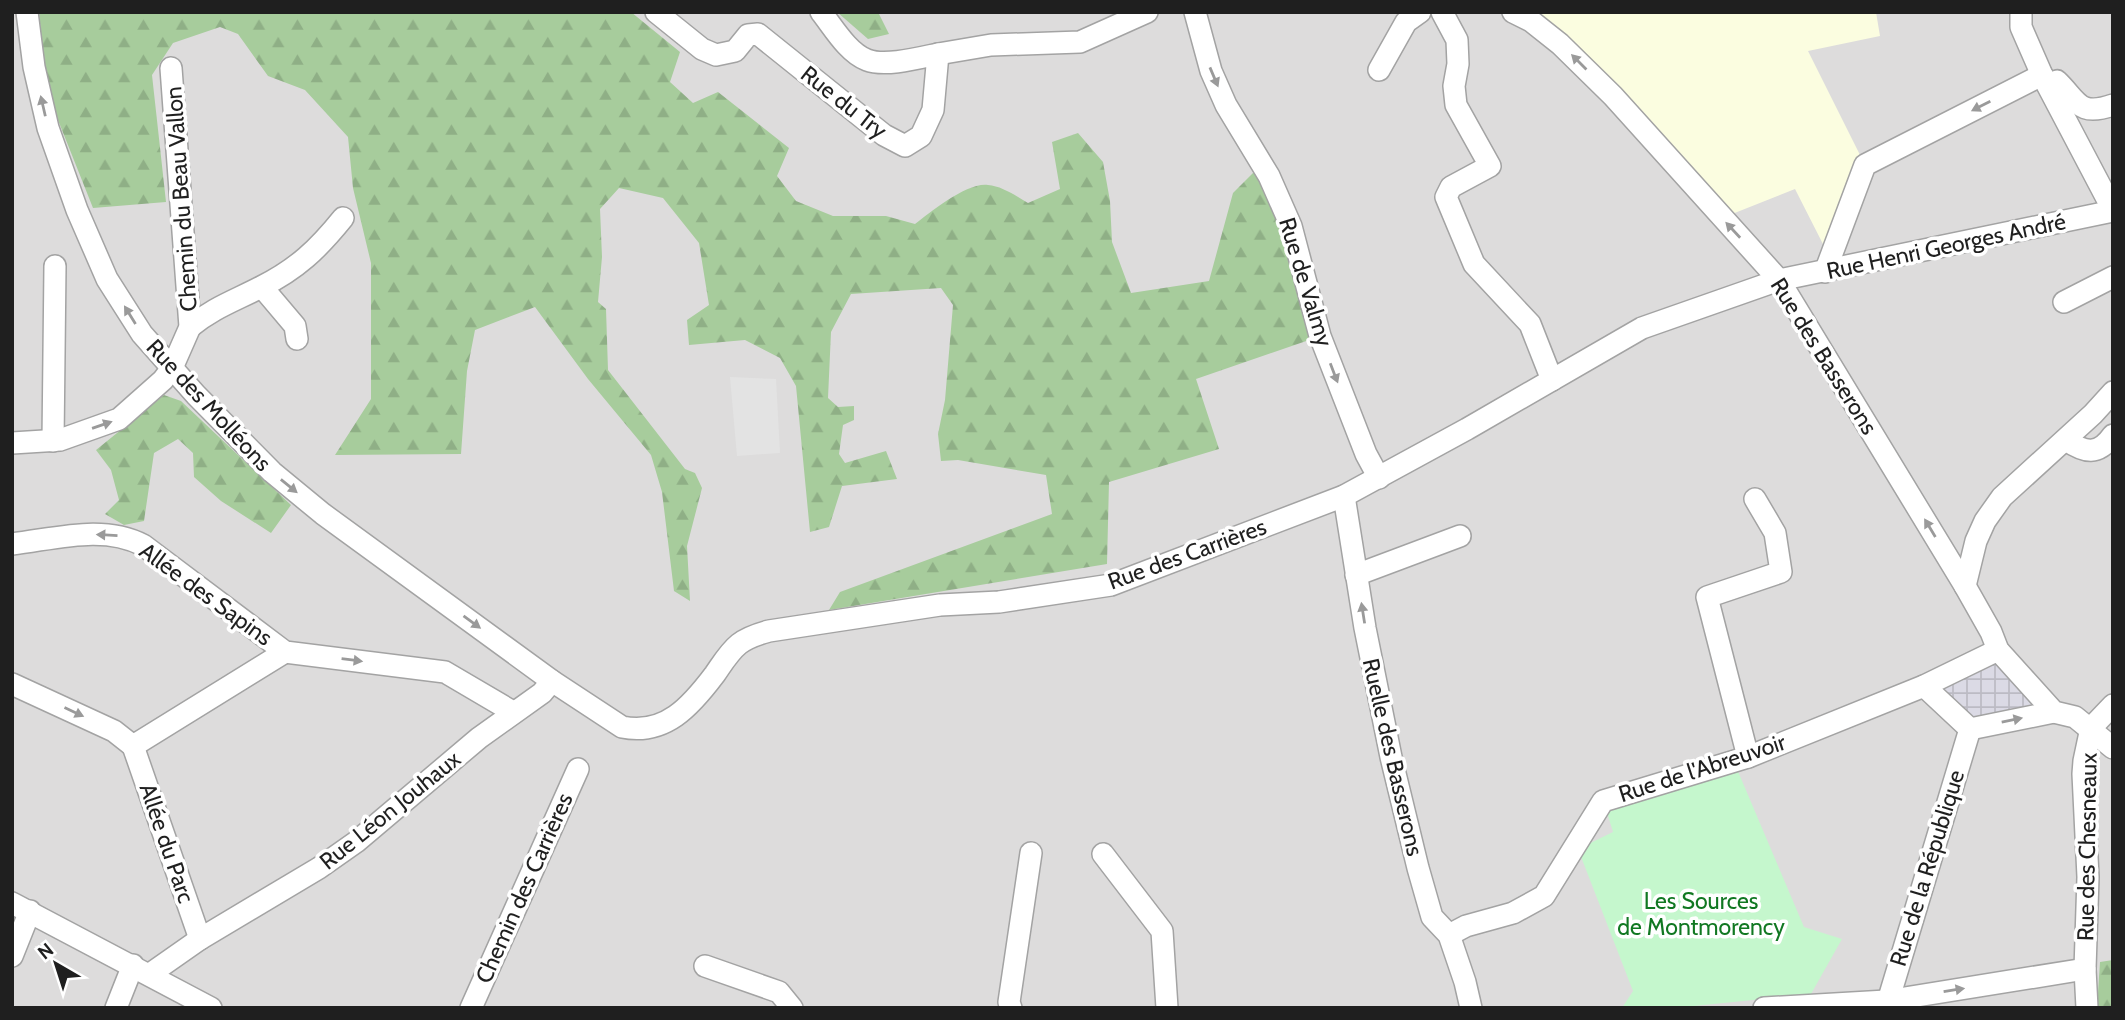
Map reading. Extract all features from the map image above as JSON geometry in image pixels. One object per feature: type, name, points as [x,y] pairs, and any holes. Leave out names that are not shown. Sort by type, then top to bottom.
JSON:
[{"type":"street","name":"Rue des Molléons","points":[[27,12],[34,67],[48,128],[76,210],[107,279],[142,334],[172,369],[282,480],[323,514],[552,681]]},
{"type":"street","name":"Rue du Try","points":[[656,12],[702,49],[716,55],[735,51],[748,35],[758,34],[884,135],[905,146],[921,136],[933,110],[938,54],[897,61],[866,60],[846,43],[821,12]]},
{"type":"street","points":[[938,54],[990,45],[1080,41],[1147,12]]},
{"type":"street","name":"Rue de Valmy","points":[[1195,12],[1216,82],[1226,105],[1269,176],[1292,226],[1320,336],[1366,454],[1379,478]]},
{"type":"street","points":[[1379,70],[1406,22],[1420,12]]},
{"type":"street","points":[[1442,12],[1457,40],[1458,64],[1454,86],[1456,105],[1490,166],[1451,187],[1446,197],[1474,264],[1530,324],[1552,380]]},
{"type":"street","name":"Rue des Basserons","points":[[1513,12],[1531,21],[1560,44],[1613,96],[1779,280],[1965,586],[1992,632],[1998,650],[2054,712]]},
{"type":"street","points":[[2021,12],[2021,27],[2044,80],[2113,211]]},
{"type":"street","name":"Chemin du Beau Vallon","points":[[171,68],[190,327],[172,369]]},
{"type":"street","points":[[1825,272],[1864,165],[2044,80],[2057,81],[2071,99],[2089,109],[2098,110],[2113,105]]},
{"type":"street","name":"Rue Henri Georges André","points":[[1779,280],[2113,211]]},
{"type":"street","points":[[190,327],[210,311],[262,287],[286,272],[318,248],[343,218]]},
{"type":"street","points":[[53,441],[55,266]]},
{"type":"street","points":[[2064,302],[2113,277]]},
{"type":"street","name":"Rue des Carrières","points":[[552,681],[622,727],[651,729],[669,721],[700,695],[732,651],[749,637],[777,629],[940,605],[999,602],[1111,585],[1344,496],[1642,328],[1779,280]]},
{"type":"street","points":[[262,287],[295,326],[298,339]]},
{"type":"street","points":[[12,443],[53,441],[119,419],[172,369]]},
{"type":"street","points":[[1965,586],[1976,541],[1993,510],[2014,484],[2066,440],[2103,418],[2113,392]]},
{"type":"street","points":[[2066,440],[2088,452],[2097,449],[2113,435]]},
{"type":"street","name":"Ruelle des Basserons","points":[[1344,496],[1356,575],[1391,757],[1418,868],[1432,917],[1449,935],[1471,1008]]},
{"type":"street","points":[[1748,757],[1707,597],[1781,572],[1775,533],[1755,499]]},
{"type":"street","name":"Allée des Sapins","points":[[12,544],[106,533],[127,537],[142,545],[285,652],[445,672],[513,712]]},
{"type":"street","points":[[1356,575],[1460,536]]},
{"type":"street","name":"Rue de l'Abreuvoir","points":[[1449,935],[1466,926],[1513,913],[1544,896],[1603,801],[1748,757],[1924,686],[1998,650]]},
{"type":"street","points":[[12,684],[114,731],[134,746],[285,652]]},
{"type":"street","name":"Rue Léon Jouhaux","points":[[141,970],[200,939],[319,868],[356,842],[448,763],[542,693],[552,681]]},
{"type":"street","points":[[1924,686],[1970,729],[2054,712]]},
{"type":"street","points":[[2113,705],[2091,728],[2113,748]]},
{"type":"street","name":"Rue des Chesneaux","points":[[2054,712],[2075,717],[2091,728],[2083,774],[2088,877],[2085,969],[2087,1008]]},
{"type":"street","name":"Rue de la République","points":[[1886,1005],[1970,729]]},
{"type":"street","name":"Allée du Parc","points":[[134,746],[200,939]]},
{"type":"street","name":"Chemin des Carrières","points":[[471,1008],[578,769]]},
{"type":"street","points":[[1011,1008],[1009,1002],[1031,853]]},
{"type":"street","points":[[1103,853],[1162,931],[1167,1008]]},
{"type":"street","points":[[12,957],[21,907],[211,1008]]},
{"type":"street","points":[[705,965],[779,992],[792,1008]]},
{"type":"street","points":[[1764,1008],[1886,1005],[2085,969]]},
{"type":"street","points":[[116,1008],[141,970]]},
{"type":"shaded area","points":[[12,12],[2113,12],[2113,1008],[12,1008]]},
{"type":"shaded area","points":[[1532,12],[1876,12],[1880,36],[1808,51],[1861,157],[1856,160],[1856,170],[1826,250],[1795,189],[1722,218],[1703,179],[1577,47]]},
{"type":"shaded area","points":[[730,377],[776,379],[780,453],[737,456]]},
{"type":"shaded area","points":[[1998,655],[2041,708],[1971,721],[1933,687]]},
{"type":"green space","points":[[39,12],[631,12],[680,52],[670,82],[693,103],[718,92],[789,148],[777,176],[796,201],[833,216],[886,216],[915,224],[950,199],[979,185],[998,187],[1028,203],[1060,189],[1052,142],[1078,133],[1103,162],[1110,201],[1112,242],[1131,293],[1209,281],[1233,193],[1258,168],[1281,220],[1315,338],[1196,379],[1219,449],[1109,482],[1107,564],[829,610],[840,592],[1052,514],[1046,475],[958,460],[941,461],[938,434],[945,400],[953,305],[941,288],[851,294],[831,332],[828,398],[838,407],[854,406],[854,420],[843,425],[839,454],[845,463],[886,451],[897,479],[842,486],[829,527],[810,532],[796,386],[780,358],[745,340],[689,345],[687,320],[709,305],[699,243],[663,198],[619,188],[600,209],[602,257],[598,302],[606,309],[608,370],[685,469],[695,473],[702,488],[687,546],[690,601],[674,591],[662,492],[651,455],[588,379],[535,307],[475,330],[467,371],[461,454],[335,455],[371,399],[371,263],[353,188],[348,137],[305,90],[268,76],[238,34],[220,27],[173,43],[152,75],[166,202],[93,208],[58,120],[44,67]]},
{"type":"green space","points":[[837,12],[878,12],[889,34],[868,39]]},
{"type":"green space","points":[[164,395],[181,401],[291,505],[271,533],[221,501],[194,477],[193,453],[178,439],[154,453],[144,521],[124,525],[105,514],[119,500],[111,470],[96,450]]},
{"type":"green space","name":"Les Sources de Montmorency","points":[[1737,769],[1804,927],[1842,939],[1811,994],[1674,1008],[1622,1008],[1633,991],[1578,849],[1613,832],[1605,806]]},
{"type":"green space","points":[[2113,960],[2113,1008],[2097,1008],[2100,962]]}]
